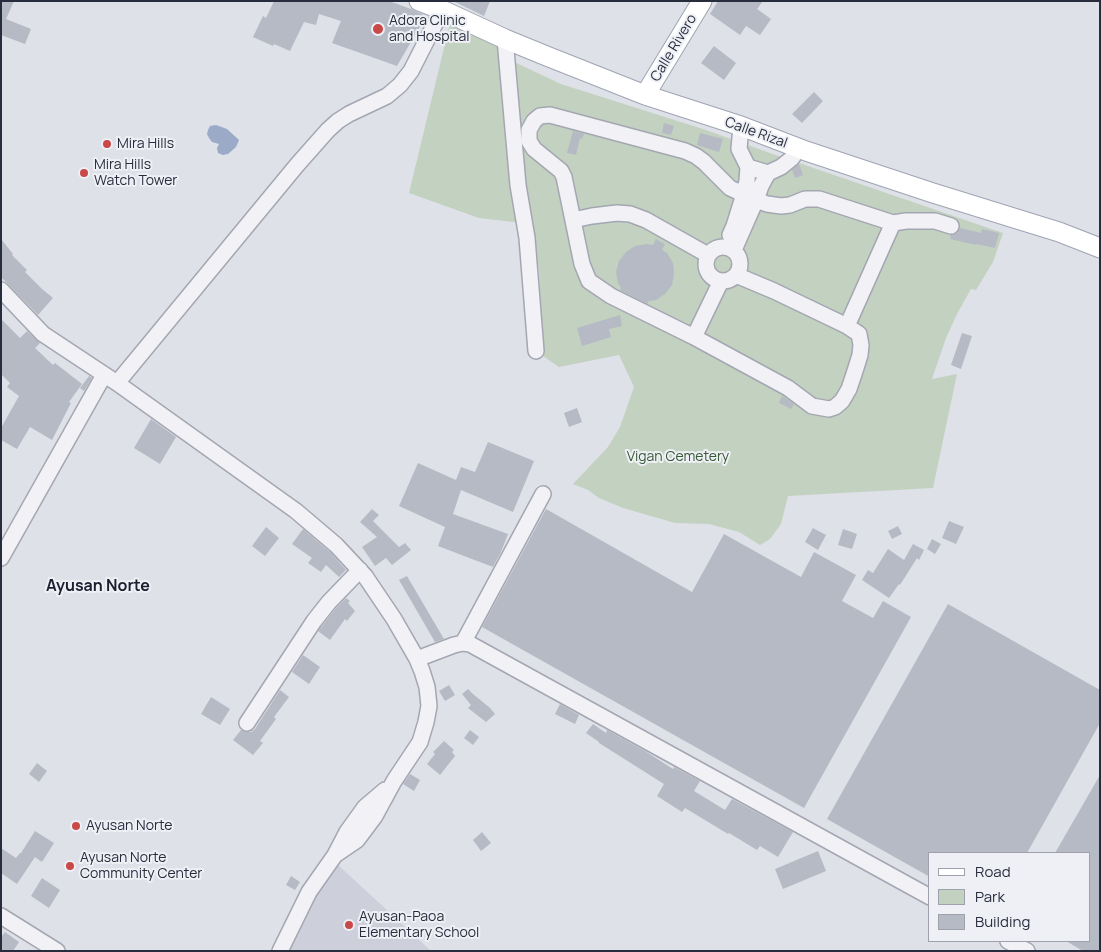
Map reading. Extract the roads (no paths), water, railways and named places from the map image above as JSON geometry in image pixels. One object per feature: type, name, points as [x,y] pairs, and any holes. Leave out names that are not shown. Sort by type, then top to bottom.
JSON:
[{"type":"main road","name":"Calle Rizal","points":[[419,1],[505,39],[645,95],[741,126],[799,148],[933,193],[1059,232],[1100,248]]},
{"type":"main road","name":"Calle Rivero","points":[[645,95],[702,1]]},
{"type":"street","points":[[1,558],[111,379],[328,130],[349,114],[387,96],[400,85],[411,71],[442,10]]},
{"type":"street","points":[[505,39],[518,185],[527,238],[536,351]]},
{"type":"street","points":[[736,275],[847,326],[859,334],[860,356],[849,390],[842,401],[835,407],[829,409],[812,406],[788,388],[694,337],[611,296],[589,281],[582,264],[564,177],[560,171],[534,149],[529,141],[530,130],[534,121],[540,116],[550,115],[686,151],[704,162],[730,188],[766,204],[781,206],[790,205],[805,199],[820,199],[893,223],[913,220],[934,221],[951,226]]},
{"type":"street","points":[[741,126],[740,149],[748,167],[747,180],[750,197]]},
{"type":"street","points":[[729,248],[750,197],[761,186],[768,173],[781,167],[791,159],[799,148]]},
{"type":"street","points":[[748,167],[768,173]]},
{"type":"street","points":[[574,220],[617,213],[630,214],[646,220],[708,255]]},
{"type":"street","points":[[847,326],[893,223]]},
{"type":"street","points":[[718,247],[729,248],[738,254],[740,263],[736,275],[721,281],[713,278],[706,267],[708,255],[718,247]]},
{"type":"street","points":[[694,337],[721,281]]},
{"type":"street","points":[[1,290],[43,334],[111,379],[296,511],[336,545],[365,576],[394,619],[417,659],[427,687],[429,706],[420,742],[394,781],[335,856],[310,892],[280,951]]},
{"type":"street","points":[[463,643],[543,494]]},
{"type":"street","points":[[247,723],[314,621],[329,602],[360,570]]},
{"type":"street","points":[[417,659],[454,645],[470,644],[928,897]]},
{"type":"street","points":[[1,916],[57,951]]},
{"type":"street","points":[[1010,942],[1026,951]]},
{"type":"water","points":[[216,125],[227,129],[239,140],[236,147],[228,154],[218,153],[217,148],[219,144],[212,142],[207,134],[210,126]]},
{"type":"place","name":"Adora Clinic and Hospital","points":[[378,29]]},
{"type":"place","name":"Mira Hills","points":[[107,144]]},
{"type":"place","name":"Mira Hills Watch Tower","points":[[84,173]]},
{"type":"place","name":"Ayusan Norte","points":[[76,826]]},
{"type":"place","name":"Ayusan Norte Community Center","points":[[70,866]]},
{"type":"place","name":"Ayusan-Paoa Elementary School","points":[[349,925]]},
{"type":"district","name":"Ayusan Norte","points":[[98,587]]},
{"type":"park label","name":"Vigan Cemetery","points":[[678,457]]}]
